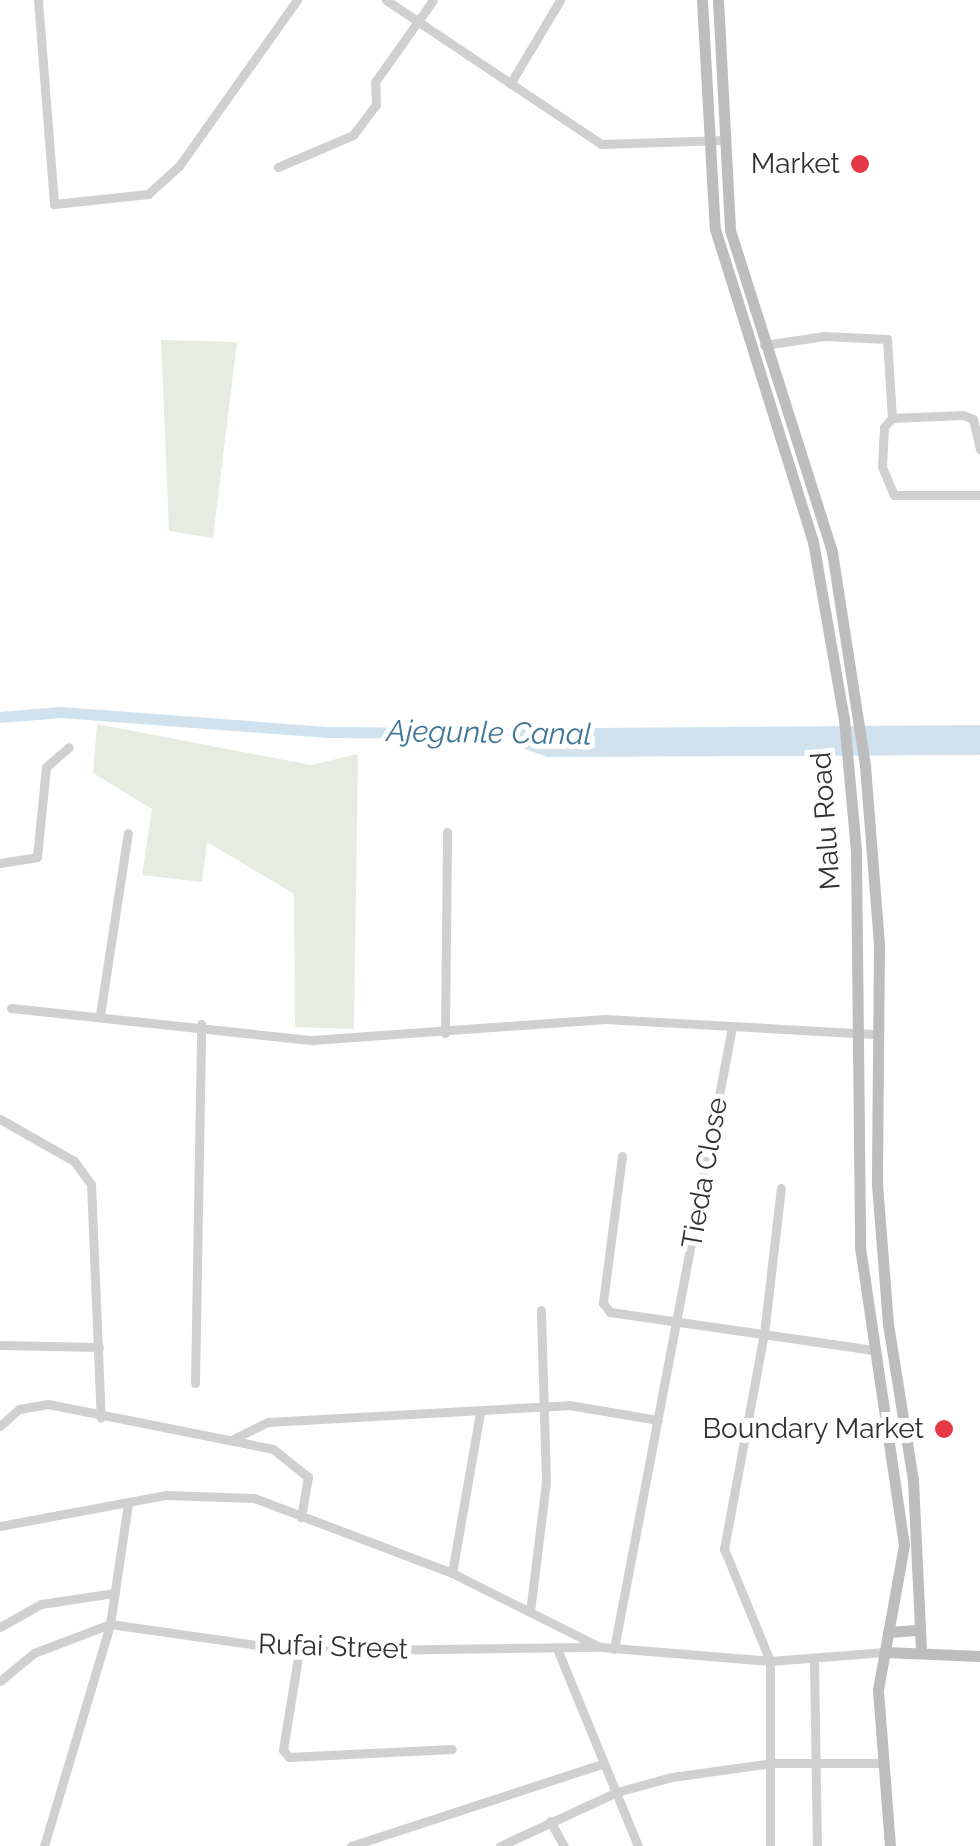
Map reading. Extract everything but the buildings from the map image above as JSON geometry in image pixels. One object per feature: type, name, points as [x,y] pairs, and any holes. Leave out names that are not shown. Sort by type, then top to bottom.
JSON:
[{"type":"main road","name":"Malu Road","points":[[702,0],[715,230],[766,406],[813,542],[850,717],[865,766],[879,944],[876,1184],[888,1324],[913,1480],[921,1651]]},
{"type":"main road","name":"Malu Road","points":[[718,0],[730,230],[762,345],[832,552],[850,717],[848,767],[858,944],[853,1032],[869,1324],[904,1545],[884,1657],[882,1764],[890,1846]]},
{"type":"main road","points":[[766,406],[782,399]]},
{"type":"main road","points":[[869,1324],[888,1324]]},
{"type":"main road","points":[[888,1632],[920,1630]]},
{"type":"main road","points":[[884,1657],[921,1651],[980,1656]]},
{"type":"street","points":[[38,0],[54,204],[148,194],[179,166],[297,0]]},
{"type":"street","points":[[386,0],[601,144],[708,135],[724,140]]},
{"type":"street","points":[[278,166],[352,134],[376,105],[375,82],[433,0]]},
{"type":"street","points":[[510,84],[560,0]]},
{"type":"street","points":[[762,345],[824,336],[887,339],[892,418],[884,427],[882,467],[894,495],[980,495]]},
{"type":"street","points":[[980,407],[973,419],[980,449]]},
{"type":"street","points":[[892,418],[973,419]]},
{"type":"street","points":[[0,862],[38,857],[46,767],[69,747]]},
{"type":"street","points":[[445,1033],[447,832]]},
{"type":"street","points":[[100,1016],[128,833]]},
{"type":"street","points":[[10,1008],[201,1024],[312,1040],[605,1020],[877,1034]]},
{"type":"street","points":[[195,1383],[201,1024]]},
{"type":"street","name":"Tieda Close","points":[[614,1649],[732,1027]]},
{"type":"street","points":[[0,1118],[74,1161],[91,1184],[101,1418]]},
{"type":"street","points":[[622,1156],[602,1303],[619,1315],[679,1320],[873,1350]]},
{"type":"street","points":[[770,1846],[770,1661],[724,1548],[764,1334],[780,1188]]},
{"type":"street","points":[[530,1612],[546,1482],[541,1310]]},
{"type":"street","points":[[0,1346],[99,1347]]},
{"type":"street","points":[[235,1438],[268,1422],[591,1404],[658,1420]]},
{"type":"street","points":[[0,1426],[30,1405],[235,1438],[305,1471],[311,1483],[301,1517]]},
{"type":"street","points":[[452,1573],[480,1412]]},
{"type":"street","points":[[0,1526],[220,1493],[301,1517],[452,1573],[601,1648],[770,1661],[884,1657]]},
{"type":"street","points":[[44,1846],[110,1624],[128,1504]]},
{"type":"street","points":[[0,1627],[42,1604],[115,1593]]},
{"type":"street","points":[[0,1681],[34,1652],[110,1624]]},
{"type":"street","name":"Rufai Street","points":[[110,1624],[299,1652],[601,1648]]},
{"type":"street","points":[[558,1651],[638,1846]]},
{"type":"street","points":[[299,1652],[283,1750],[289,1757],[452,1749]]},
{"type":"street","points":[[814,1660],[819,1764],[817,1846]]},
{"type":"street","points":[[500,1846],[617,1792],[773,1763],[882,1764]]},
{"type":"street","points":[[351,1846],[602,1764]]},
{"type":"street","points":[[550,1821],[564,1846]]},
{"type":"shaded area","points":[[161,340],[237,342],[213,538],[169,531]]},
{"type":"shaded area","points":[[97,724],[311,765],[358,754],[354,1029],[295,1027],[294,894],[207,842],[202,882],[142,875],[152,809],[93,773]]},
{"type":"water","points":[[980,725],[980,755],[547,757],[520,747],[529,737],[587,728]]},
{"type":"waterway","name":"Ajegunle Canal","points":[[0,717],[61,712],[325,732],[565,734]]},
{"type":"place","name":"Market","points":[[860,164]]},
{"type":"place","name":"Boundary Market","points":[[944,1429]]}]
